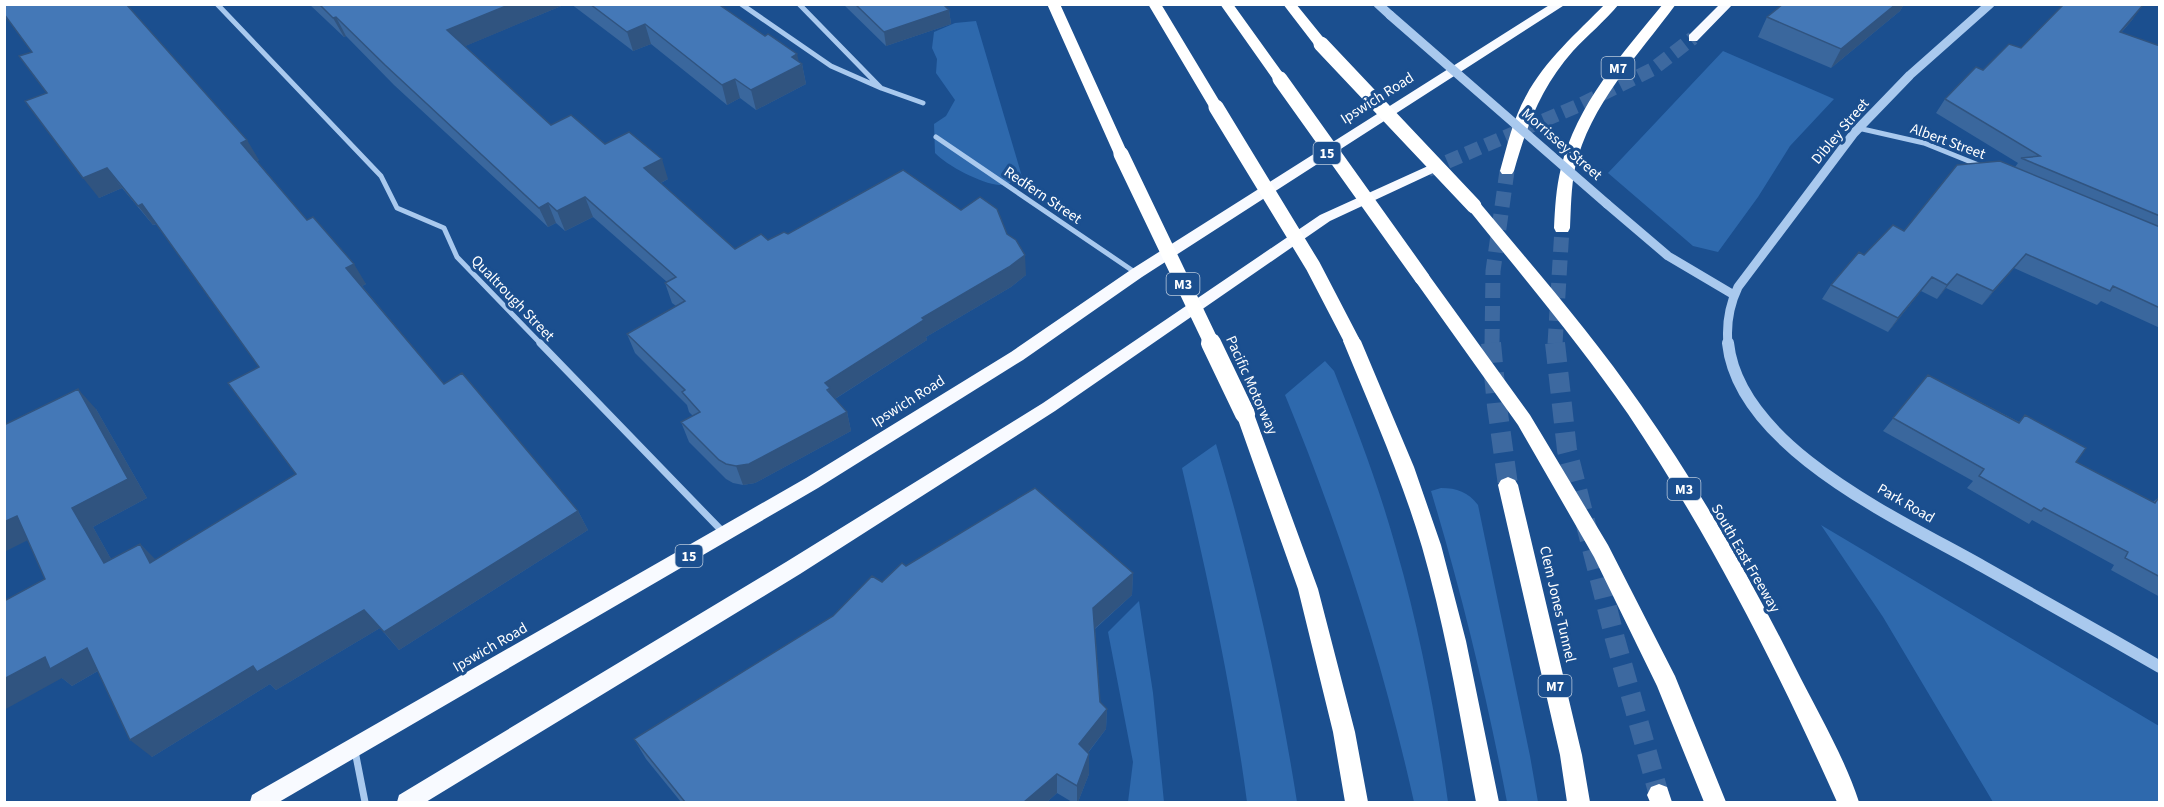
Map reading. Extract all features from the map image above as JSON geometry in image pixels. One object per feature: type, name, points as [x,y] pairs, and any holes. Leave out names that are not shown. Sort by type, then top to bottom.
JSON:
[{"type":"highway","name":"Pacific Motorway","points":[[1053,4],[1121,154],[1245,414],[1308,589],[1344,732],[1357,802]]},
{"type":"highway","points":[[1154,4],[1313,266],[1353,341],[1396,446],[1431,545],[1461,661],[1488,802]]},
{"type":"highway","points":[[1226,4],[1524,420],[1601,551],[1668,683],[1715,802]]},
{"type":"highway","name":"South East Freeway","points":[[1289,4],[1321,44],[1474,206],[1568,321],[1653,438],[1718,544],[1776,650],[1848,802]]},
{"type":"highway","name":"Ipswich Road","points":[[260,802],[726,535],[1017,356],[1137,273],[1560,4]]},
{"type":"highway","points":[[1507,171],[1524,117],[1535,93],[1557,62],[1613,4]]},
{"type":"highway","name":"M7","points":[[1562,228],[1569,166],[1578,140],[1613,75],[1670,4]]},
{"type":"highway","points":[[1693,38],[1727,4]]},
{"type":"highway","points":[[407,802],[793,568],[1049,407],[1325,218],[1428,170]]},
{"type":"highway","name":"Clem Jones Tunnel","points":[[1509,485],[1568,743],[1579,802]]},
{"type":"street","name":"Qualtrough Street","points":[[217,4],[381,176],[392,203],[397,208],[444,228],[457,257],[726,535]]},
{"type":"street","points":[[741,4],[831,66],[881,88],[924,103]]},
{"type":"street","points":[[799,4],[881,88]]},
{"type":"street","name":"Morrissey Street","points":[[1378,4],[1668,256],[1734,295]]},
{"type":"street","name":"Dibley Street","points":[[1734,295],[1756,260],[1858,128],[1876,108],[1990,4]]},
{"type":"street","name":"Albert Street","points":[[1858,128],[1924,143],[1986,168]]},
{"type":"street","name":"Redfern Street","points":[[936,137],[1137,273]]},
{"type":"street","name":"Park Road","points":[[1734,295],[1727,322],[1727,334],[1736,371],[1754,404],[1796,452],[1861,497],[2160,667]]},
{"type":"street","points":[[355,747],[365,802]]},
{"type":"shaded area","points":[[976,21],[1023,180],[999,185],[992,184],[974,178],[947,163],[935,153],[934,124],[946,116],[955,100],[936,73],[937,59],[932,48],[934,32],[955,23]]},
{"type":"shaded area","points":[[1723,51],[1834,99],[1790,146],[1758,197],[1718,252],[1693,246],[1608,173]]},
{"type":"shaded area","points":[[1325,361],[1334,371],[1351,415],[1375,480],[1396,548],[1413,611],[1426,674],[1448,802],[1414,802],[1388,698],[1358,596],[1324,495],[1285,395]]},
{"type":"shaded area","points":[[1216,444],[1241,533],[1262,622],[1297,802],[1247,802],[1219,634],[1182,468]]},
{"type":"shaded area","points":[[1441,488],[1462,492],[1478,505],[1538,802],[1507,802],[1473,646],[1431,491]]},
{"type":"shaded area","points":[[1821,525],[2159,726],[2159,802],[1993,802],[1883,617]]},
{"type":"shaded area","points":[[1139,601],[1153,693],[1164,802],[1128,802],[1133,762],[1108,632]]},
{"type":"building","points":[[4,4],[126,4],[247,140],[241,143],[307,220],[313,217],[354,264],[346,268],[444,384],[462,373],[578,511],[384,632],[364,610],[257,672],[253,666],[130,740],[87,648],[50,669],[45,657],[4,679],[4,601],[45,579],[17,516],[4,522],[4,425],[78,389],[128,479],[72,508],[104,563],[140,544],[150,563],[296,474],[228,383],[259,367],[142,204],[138,206],[107,168],[83,178],[25,101],[47,93],[19,56],[32,52],[4,14]]},
{"type":"building","points":[[319,4],[511,4],[447,30],[551,125],[571,115],[605,144],[629,132],[662,159],[644,168],[735,249],[761,234],[768,240],[784,232],[788,234],[903,170],[961,210],[980,197],[997,209],[1007,234],[1016,240],[1025,255],[1009,267],[922,318],[924,320],[825,383],[830,388],[827,390],[847,412],[749,464],[736,466],[726,464],[719,460],[681,422],[700,412],[682,392],[685,390],[627,334],[685,301],[665,283],[676,277],[585,197],[557,211],[548,203],[539,208],[336,17],[333,18]]},
{"type":"building","points":[[590,4],[718,4],[765,36],[768,34],[797,54],[792,57],[802,64],[751,90],[735,79],[722,85],[645,24],[627,32]]},
{"type":"building","points":[[855,4],[943,4],[949,10],[884,32]]},
{"type":"building","points":[[1783,4],[1896,4],[1841,49],[1767,17]]},
{"type":"building","points":[[2064,4],[2143,5],[2120,32],[2160,46],[2160,216],[2021,158],[2040,156],[1945,99],[1976,67],[1983,70],[2009,44],[2021,48]]},
{"type":"building","points":[[2000,161],[2160,227],[2160,308],[2113,286],[2110,291],[2026,254],[1993,291],[1957,274],[1947,285],[1932,277],[1898,318],[1831,285],[1859,252],[1864,255],[1893,225],[1904,231],[1957,165]]},
{"type":"building","points":[[1928,375],[2019,423],[2025,415],[2086,448],[2076,462],[2155,503],[2160,497],[2160,577],[2125,558],[2128,552],[2044,508],[2041,511],[1979,476],[1984,469],[1893,418]]},
{"type":"building","points":[[1035,488],[1133,573],[1093,608],[1100,702],[1107,709],[1079,744],[1089,754],[1077,786],[1057,774],[1024,802],[685,802],[634,739],[833,616],[872,576],[882,582],[902,563],[906,566]]},
{"type":"tunnel","points":[[1428,170],[1582,104],[1653,69],[1693,38]]},
{"type":"tunnel","points":[[1492,344],[1493,271],[1507,171]]},
{"type":"tunnel","points":[[1555,343],[1562,228]]},
{"type":"tunnel","points":[[1491,343],[1508,485]]},
{"type":"tunnel","points":[[1555,343],[1567,450],[1615,639],[1659,795]]}]
